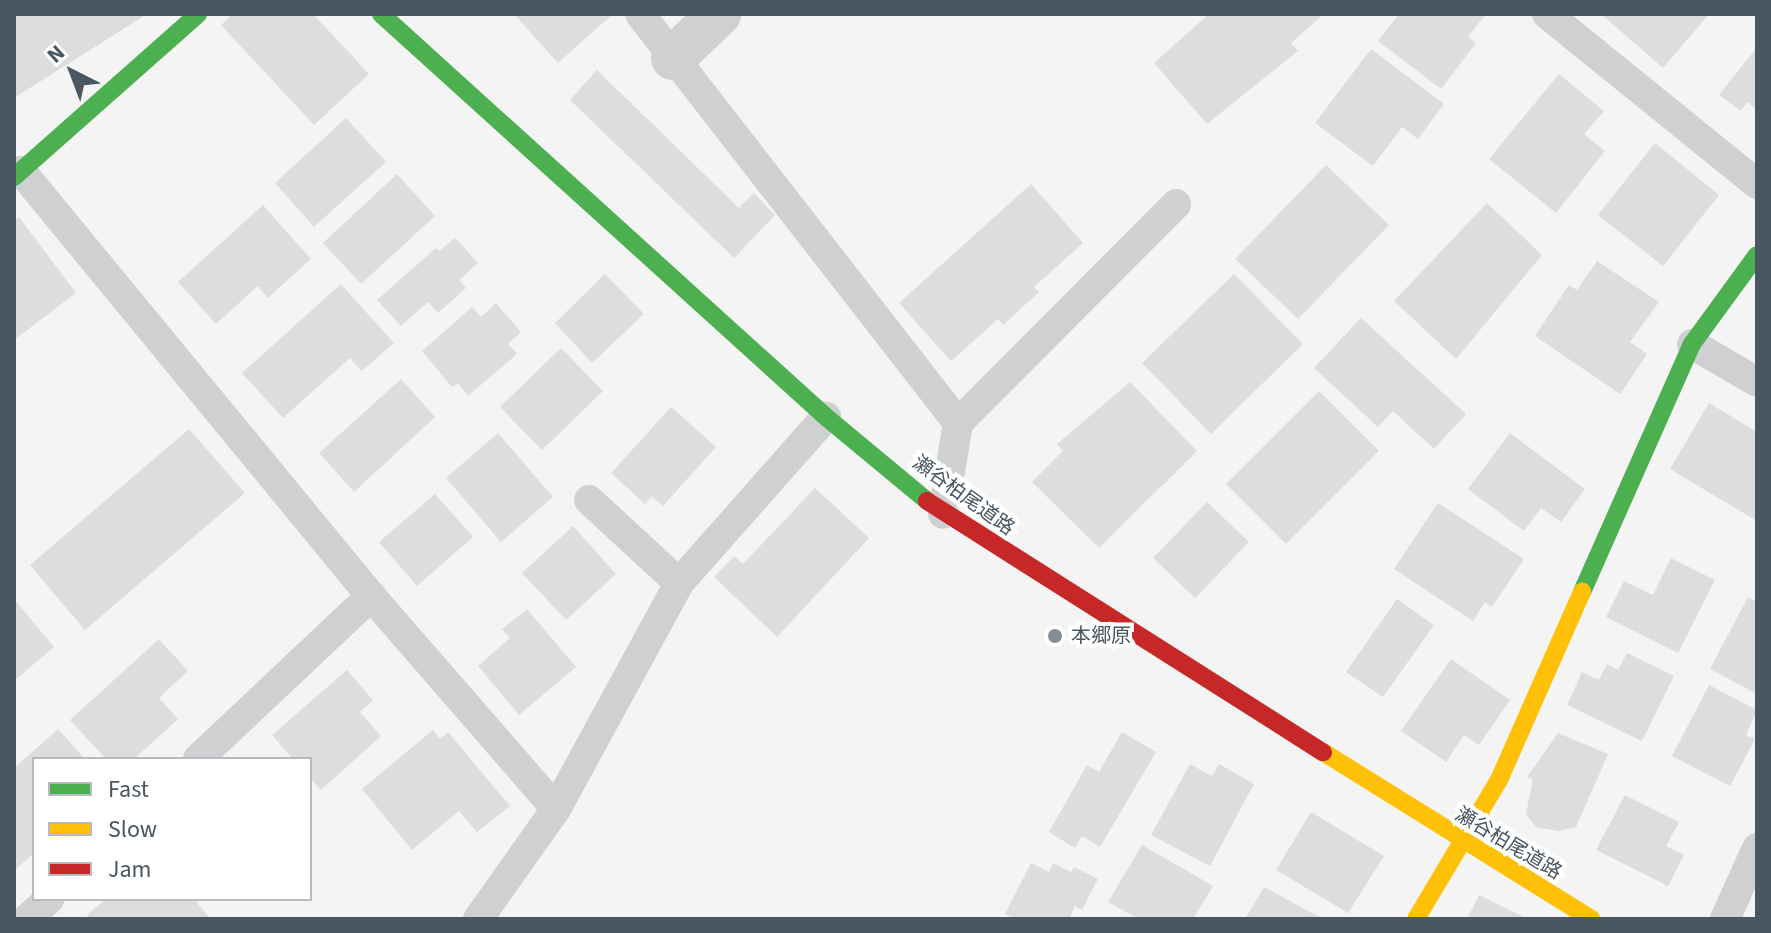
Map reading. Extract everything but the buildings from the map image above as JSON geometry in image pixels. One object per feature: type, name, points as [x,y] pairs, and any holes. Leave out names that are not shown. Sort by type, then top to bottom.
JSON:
[{"type":"main road","points":[[18,174],[198,14]]},
{"type":"main road","name":"瀬谷柏尾道路","points":[[381,14],[826,417],[943,514],[1461,842],[1591,919]]},
{"type":"main road","points":[[1416,919],[1499,780],[1692,344],[1757,255]]},
{"type":"street","points":[[673,58],[719,14]]},
{"type":"lane","points":[[640,14],[958,423]]},
{"type":"lane","points":[[1547,14],[1757,184]]},
{"type":"lane","points":[[18,174],[371,596],[556,809]]},
{"type":"lane","points":[[943,514],[958,423],[1176,204]]},
{"type":"lane","points":[[1692,344],[1757,382]]},
{"type":"lane","points":[[478,919],[556,809],[679,583],[826,417]]},
{"type":"lane","points":[[589,500],[679,583]]},
{"type":"lane","points":[[200,757],[371,596]]},
{"type":"lane","points":[[1725,919],[1757,848]]},
{"type":"lane","points":[[27,919],[47,901]]},
{"type":"traffic: fast","points":[[14,177],[198,14]]},
{"type":"traffic: fast","points":[[381,14],[826,417],[927,501]]},
{"type":"traffic: fast","points":[[1582,592],[1692,344],[1757,255]]},
{"type":"traffic: slow","points":[[1416,919],[1499,780],[1582,592]]},
{"type":"traffic: slow","points":[[1323,752],[1591,919]]},
{"type":"traffic: jam","points":[[927,501],[1323,752]]},
{"type":"place","name":"本郷原","points":[[1055,636]]}]
